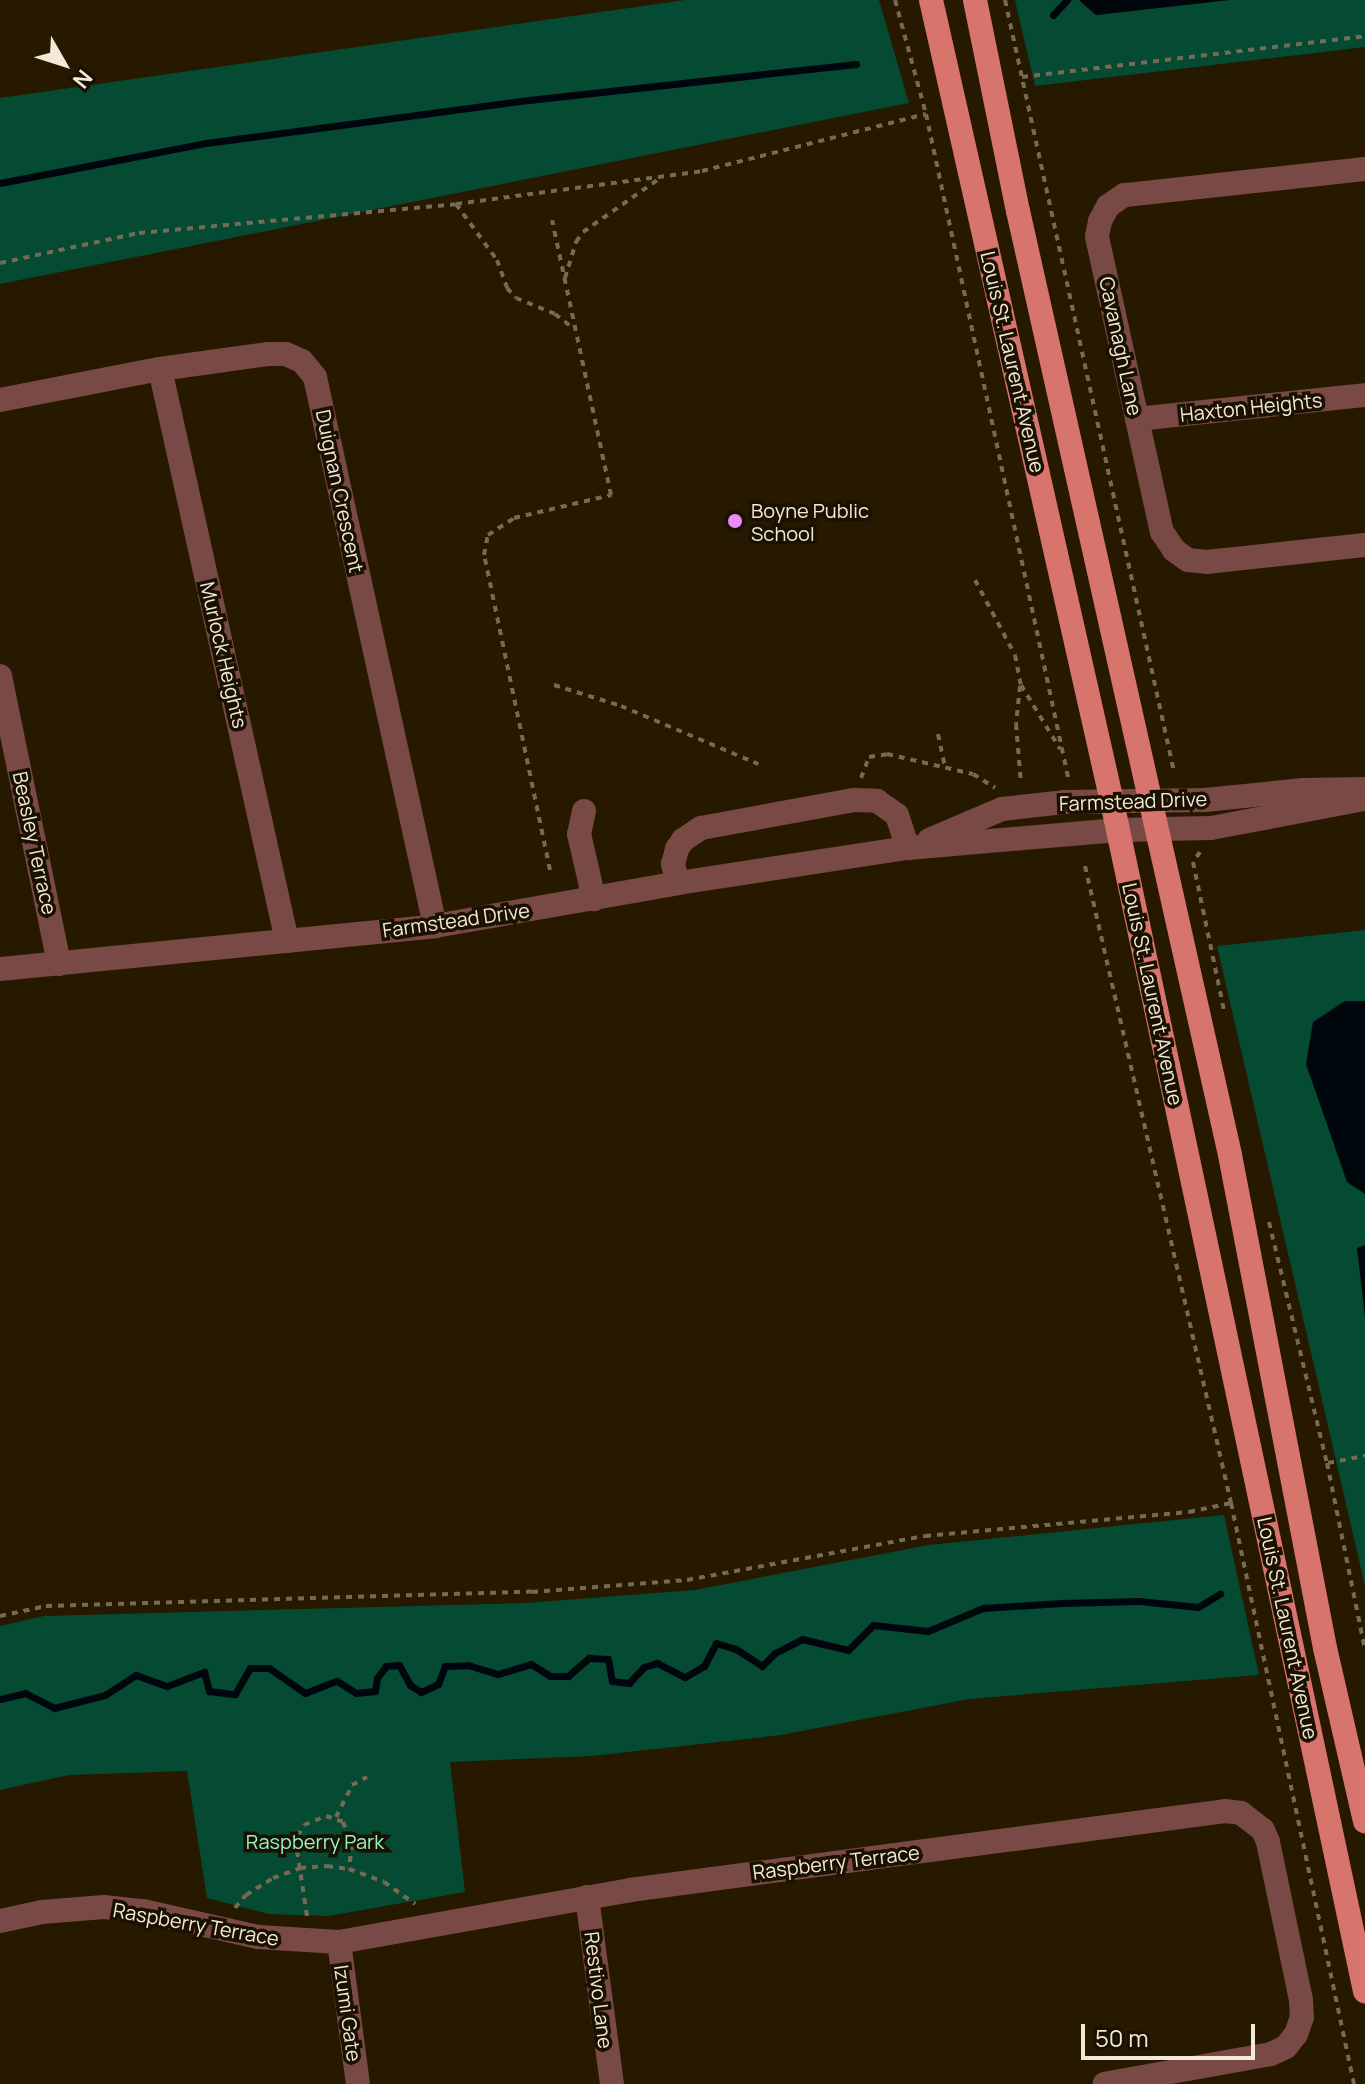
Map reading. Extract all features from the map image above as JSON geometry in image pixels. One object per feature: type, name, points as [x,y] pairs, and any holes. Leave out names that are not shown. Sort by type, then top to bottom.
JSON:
[{"type":"main road","name":"Louis St. Laurent Avenue","points":[[931,0],[1112,802],[1365,1991]]},
{"type":"main road","name":"Louis St. Laurent Avenue","points":[[975,0],[1018,211],[1230,1155],[1325,1648],[1365,1821]]},
{"type":"street","name":"Cavanagh Lane","points":[[1365,169],[1124,195],[1108,206],[1100,221],[1097,237],[1162,532],[1174,550],[1188,560],[1206,562],[1365,545]]},
{"type":"street","name":"Duignan Crescent","points":[[0,400],[160,369],[286,354],[302,361],[315,377],[435,926]]},
{"type":"street","name":"Murlock Heights","points":[[160,369],[287,941]]},
{"type":"street","name":"Haxton Heights","points":[[1137,419],[1365,395]]},
{"type":"street","name":"Beasley Terrace","points":[[0,676],[59,964]]},
{"type":"street","name":"Farmstead Drive","points":[[908,848],[1002,809],[1024,806],[1365,789]]},
{"type":"street","name":"Farmstead Drive","points":[[0,969],[435,926],[678,883],[908,848],[1118,830],[1211,828],[1365,799]]},
{"type":"street","points":[[678,883],[673,864],[677,849],[683,840],[701,828],[854,800],[877,801],[897,815],[908,848]]},
{"type":"street","points":[[584,811],[579,834],[594,899]]},
{"type":"street","name":"Raspberry Terrace","points":[[0,1921],[42,1912],[104,1907],[143,1911],[258,1937],[339,1942],[587,1897],[1225,1811],[1241,1813],[1263,1830],[1268,1842],[1301,2000],[1302,2017],[1296,2034],[1286,2047],[1271,2054],[1105,2084]]},
{"type":"street","name":"Restivo Lane","points":[[587,1897],[612,2084]]},
{"type":"street","name":"Izumi Gate","points":[[339,1942],[358,2084]]},
{"type":"path","points":[[895,0],[926,114],[1068,777]]},
{"type":"path","points":[[1005,0],[1174,772]]},
{"type":"path","points":[[1022,77],[1365,36]]},
{"type":"path","points":[[0,263],[139,233],[456,204],[702,171],[926,114]]},
{"type":"path","points":[[565,280],[576,242],[583,232],[662,177]]},
{"type":"path","points":[[456,204],[497,260],[507,288],[516,298],[555,314],[576,330]]},
{"type":"path","points":[[550,870],[484,555],[488,535],[514,518],[611,495],[552,220]]},
{"type":"path","points":[[975,580],[1015,655],[1021,685],[1016,724],[1024,806]]},
{"type":"path","points":[[554,685],[621,706],[758,764]]},
{"type":"path","points":[[1021,685],[1064,755]]},
{"type":"path","points":[[938,734],[945,766]]},
{"type":"path","points":[[854,800],[869,757],[887,754],[973,774],[1024,806]]},
{"type":"path","points":[[1201,849],[1193,862],[1226,1018]]},
{"type":"path","points":[[1085,866],[1231,1503],[1354,2084]]},
{"type":"path","points":[[1269,1220],[1327,1463],[1365,1649]]},
{"type":"path","points":[[1327,1463],[1365,1456]]},
{"type":"path","points":[[0,1616],[46,1606],[532,1592],[687,1580],[925,1536],[1189,1512],[1231,1503]]},
{"type":"path","points":[[336,1817],[352,1785],[367,1777]]},
{"type":"path","points":[[308,1919],[299,1869],[298,1836],[304,1825],[317,1817],[336,1817]]},
{"type":"path","points":[[336,1817],[351,1835],[349,1869]]},
{"type":"path","points":[[235,1908],[259,1886],[299,1869],[327,1866],[349,1869],[384,1882],[415,1904]]},
{"type":"green space","points":[[685,0],[879,0],[909,103],[0,284],[0,98]]},
{"type":"green space","points":[[1015,0],[1079,0],[1096,15],[1229,0],[1365,0],[1365,47],[1035,86]]},
{"type":"green space","points":[[1365,930],[1365,1586],[1217,946]]},
{"type":"green space","name":"Raspberry Park","points":[[1224,1515],[1259,1675],[969,1699],[781,1735],[592,1756],[450,1762],[465,1892],[328,1916],[269,1914],[207,1898],[187,1771],[69,1775],[0,1790],[0,1626],[44,1616],[525,1603],[695,1590],[929,1545]]},
{"type":"shaded area","points":[[1079,0],[1229,0],[1096,15]]},
{"type":"shaded area","points":[[1345,1001],[1365,1001],[1365,1194],[1347,1182],[1306,1064],[1313,1022]]},
{"type":"shaded area","points":[[1365,1245],[1365,1317],[1357,1248]]},
{"type":"waterway","points":[[1053,15],[1067,0]]},
{"type":"waterway","points":[[0,183],[206,143],[529,100],[856,64]]},
{"type":"waterway","points":[[0,1699],[25,1693],[54,1708],[105,1695],[136,1675],[167,1686],[204,1672],[209,1691],[235,1694],[250,1668],[269,1668],[305,1693],[337,1681],[356,1693],[375,1691],[377,1678],[386,1666],[399,1665],[410,1685],[421,1692],[438,1684],[445,1666],[468,1665],[498,1674],[531,1664],[550,1676],[568,1676],[589,1658],[608,1659],[612,1681],[629,1683],[644,1667],[657,1663],[685,1677],[704,1666],[716,1643],[736,1649],[762,1666],[775,1653],[802,1639],[848,1650],[873,1625],[928,1631],[983,1608],[1062,1603],[1139,1601],[1198,1607],[1220,1594]]},
{"type":"place","name":"Boyne Public School","points":[[735,521]]}]
